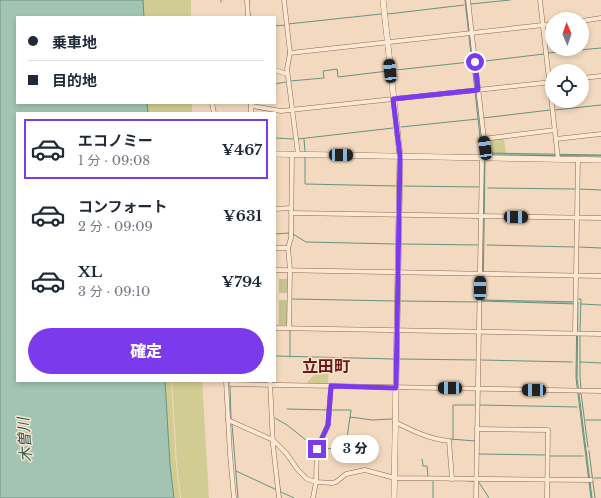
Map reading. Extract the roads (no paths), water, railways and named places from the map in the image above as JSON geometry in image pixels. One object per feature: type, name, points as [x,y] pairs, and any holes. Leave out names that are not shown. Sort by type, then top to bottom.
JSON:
[{"type":"street","points":[[247,0],[248,16]]},
{"type":"street","points":[[284,0],[290,53],[287,69],[295,154],[290,238],[288,248],[290,270],[289,328]]},
{"type":"street","points":[[383,0],[400,156],[394,498]]},
{"type":"street","points":[[468,0],[470,33],[484,157],[476,498]]},
{"type":"street","points":[[540,0],[548,64]]},
{"type":"street","points":[[589,19],[601,18]]},
{"type":"street","points":[[290,53],[543,25]]},
{"type":"street","points":[[276,70],[288,74]]},
{"type":"street","points":[[589,77],[601,76]]},
{"type":"street","points":[[252,106],[281,111],[545,83]]},
{"type":"street","points":[[553,108],[558,156]]},
{"type":"street","points":[[483,139],[555,130]]},
{"type":"street","points":[[556,139],[601,134]]},
{"type":"street","points":[[276,154],[484,157],[558,156],[601,160]]},
{"type":"street","points":[[576,333],[575,303],[578,159]]},
{"type":"street","points":[[276,209],[399,215],[601,218]]},
{"type":"street","points":[[276,248],[288,248]]},
{"type":"street","points":[[276,270],[601,276]]},
{"type":"street","points":[[276,328],[601,334]]},
{"type":"street","points":[[226,382],[234,498]]},
{"type":"street","points":[[231,384],[270,383],[396,388],[601,391]]},
{"type":"street","points":[[270,383],[273,440],[279,498]]},
{"type":"street","points":[[313,498],[316,482],[317,452],[328,425],[331,386]]},
{"type":"street","points":[[228,420],[273,440],[286,453],[304,477],[316,482],[332,483],[336,482],[346,474],[365,470],[395,478],[589,480]]},
{"type":"street","points":[[396,422],[425,436],[449,441],[452,478]]},
{"type":"street","points":[[477,429],[548,430],[547,498]]},
{"type":"water","name":"木曽川","points":[[0,0],[143,0],[144,16],[16,16],[16,104],[147,104],[148,112],[16,112],[16,382],[165,382],[170,465],[174,498],[0,498]]},
{"type":"water","points":[[466,0],[484,155],[482,155]]},
{"type":"water","points":[[486,153],[601,155],[601,156],[487,155]]},
{"type":"water","points":[[484,159],[483,300],[578,302],[577,378],[592,498],[576,378],[577,304],[481,301]]},
{"type":"waterway","points":[[249,0],[250,16]]},
{"type":"waterway","points":[[471,4],[510,0]]},
{"type":"waterway","points":[[388,14],[464,5]]},
{"type":"waterway","points":[[288,24],[381,14]]},
{"type":"waterway","points":[[276,26],[285,25]]},
{"type":"waterway","points":[[589,49],[601,48]]},
{"type":"waterway","points":[[477,62],[544,54]]},
{"type":"waterway","points":[[396,70],[470,62]]},
{"type":"waterway","points":[[290,81],[324,78],[323,71],[337,69],[338,77],[388,71]]},
{"type":"waterway","points":[[276,84],[286,82]]},
{"type":"waterway","points":[[555,110],[601,105]]},
{"type":"waterway","points":[[483,118],[550,110]]},
{"type":"waterway","points":[[401,127],[478,119]]},
{"type":"waterway","points":[[298,139],[393,128]]},
{"type":"waterway","points":[[276,138],[293,139]]},
{"type":"waterway","points":[[304,139],[305,152]]},
{"type":"waterway","points":[[305,157],[305,184],[396,186]]},
{"type":"waterway","points":[[404,186],[479,187]]},
{"type":"waterway","points":[[488,188],[575,189]]},
{"type":"waterway","points":[[580,189],[601,190]]},
{"type":"waterway","points":[[276,234],[289,233]]},
{"type":"waterway","points":[[293,234],[306,242],[395,244]]},
{"type":"waterway","points":[[402,244],[480,245]]},
{"type":"waterway","points":[[487,245],[574,247]]},
{"type":"waterway","points":[[578,247],[601,248]]},
{"type":"waterway","points":[[292,299],[395,301]]},
{"type":"waterway","points":[[578,299],[581,299],[580,331]]},
{"type":"waterway","points":[[401,301],[477,302]]},
{"type":"waterway","points":[[581,304],[601,305]]},
{"type":"waterway","points":[[290,330],[290,357]]},
{"type":"waterway","points":[[580,336],[581,389]]},
{"type":"waterway","points":[[276,356],[394,359]]},
{"type":"waterway","points":[[400,359],[477,360]]},
{"type":"waterway","points":[[481,360],[572,362]]},
{"type":"waterway","points":[[580,362],[601,363]]},
{"type":"waterway","points":[[230,386],[231,419]]},
{"type":"waterway","points":[[581,393],[588,447]]},
{"type":"waterway","points":[[453,440],[453,405],[475,405]]},
{"type":"waterway","points":[[480,405],[577,407]]},
{"type":"waterway","points":[[287,409],[328,410]]},
{"type":"waterway","points":[[332,410],[351,410],[350,417]]},
{"type":"waterway","points":[[320,449],[342,448],[346,445],[350,417],[372,420],[392,419]]},
{"type":"waterway","points":[[275,418],[287,425],[315,447]]},
{"type":"waterway","points":[[586,420],[601,420]]},
{"type":"waterway","points":[[232,424],[238,498]]},
{"type":"waterway","points":[[450,439],[475,441]]},
{"type":"waterway","points":[[589,451],[595,498]]},
{"type":"waterway","points":[[479,454],[546,455]]},
{"type":"waterway","points":[[550,456],[583,456]]},
{"type":"waterway","points":[[422,459],[423,466],[427,466],[428,476]]},
{"type":"waterway","points":[[236,471],[277,490]]},
{"type":"waterway","points":[[278,473],[281,498]]},
{"type":"waterway","points":[[594,478],[601,478]]},
{"type":"waterway","points":[[433,481],[433,498]]},
{"type":"waterway","points":[[468,481],[475,481]]},
{"type":"waterway","points":[[478,481],[489,498]]},
{"type":"waterway","points":[[281,492],[294,498]]},
{"type":"district","name":"立田町","points":[[326,366]]}]
